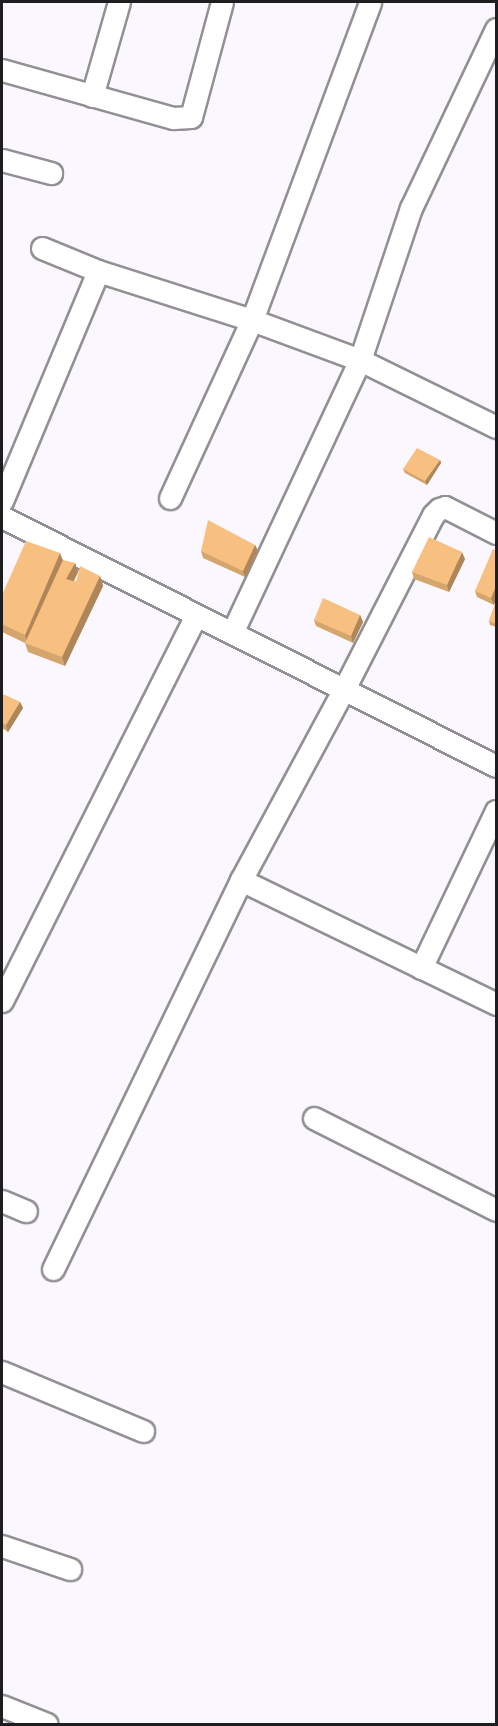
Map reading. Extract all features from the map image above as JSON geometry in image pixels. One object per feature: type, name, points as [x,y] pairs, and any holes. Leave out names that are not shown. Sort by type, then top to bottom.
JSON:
[{"type":"street","points":[[92,96],[119,2]]},
{"type":"street","points":[[2,70],[173,118],[192,117],[222,2]]},
{"type":"street","points":[[171,498],[252,320],[370,2]]},
{"type":"street","points":[[232,633],[360,360],[411,208],[496,29]]},
{"type":"street","points":[[2,160],[51,173]]},
{"type":"street","points":[[42,248],[98,271],[252,320],[360,360],[496,427]]},
{"type":"street","points":[[2,501],[98,271]]},
{"type":"street","points":[[53,1269],[241,880],[439,509],[445,507],[453,510],[496,533]]},
{"type":"street","points":[[2,517],[496,765]]},
{"type":"street","points":[[2,1001],[196,616]]},
{"type":"street","points":[[420,968],[496,811]]},
{"type":"street","points":[[241,880],[496,1005]]},
{"type":"street","points":[[314,1118],[496,1210]]},
{"type":"street","points":[[2,1201],[26,1210]]},
{"type":"street","points":[[2,1372],[143,1431]]},
{"type":"street","points":[[2,1546],[70,1569]]},
{"type":"street","points":[[2,1706],[47,1725]]},
{"type":"building","points":[[417,448],[440,460],[425,481],[403,469]]},
{"type":"building","points":[[208,520],[255,545],[243,571],[201,551]]},
{"type":"building","points":[[429,537],[462,552],[447,585],[412,572]]},
{"type":"building","points":[[26,541],[60,553],[25,635],[2,624],[2,595]]},
{"type":"building","points":[[493,549],[496,551],[496,586],[491,598],[475,591]]},
{"type":"building","points":[[63,560],[75,563],[66,579],[76,582],[80,566],[100,576],[62,657],[25,643]]},
{"type":"building","points":[[323,598],[360,615],[351,636],[314,620]]},
{"type":"building","points":[[496,602],[496,624],[489,621]]},
{"type":"building","points":[[2,694],[20,702],[6,725],[2,723]]}]
